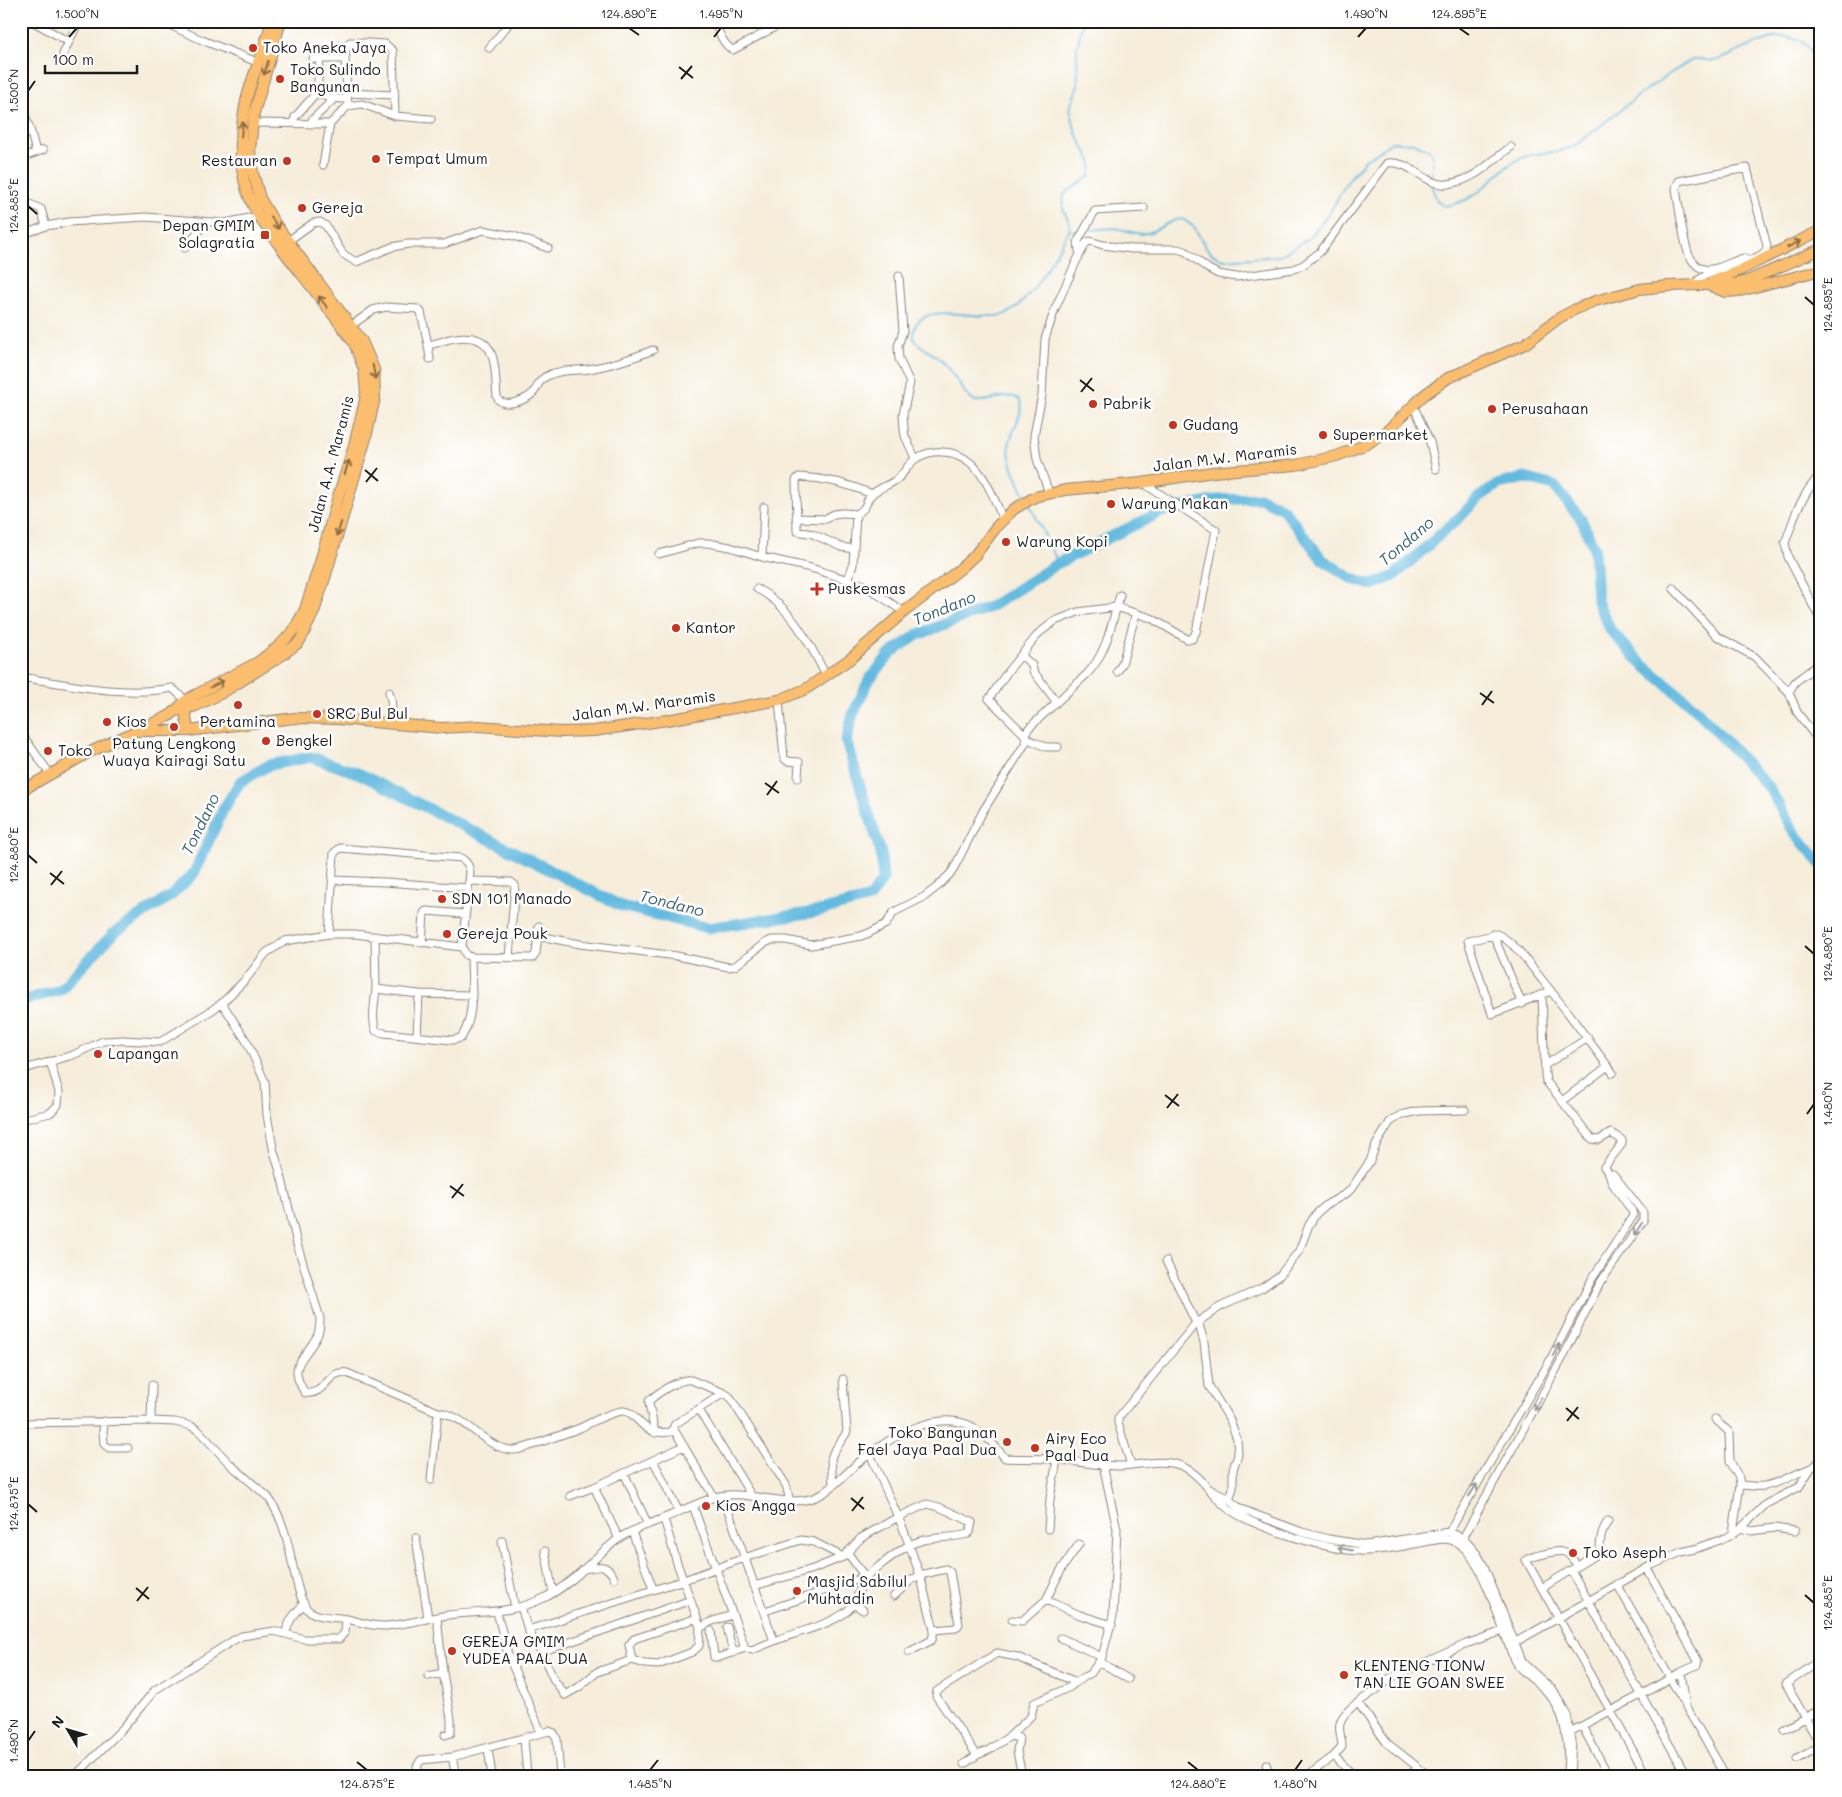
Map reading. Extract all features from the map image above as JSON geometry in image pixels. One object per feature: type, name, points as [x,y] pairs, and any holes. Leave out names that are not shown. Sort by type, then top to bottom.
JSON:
[{"type":"highway","name":"Jalan A.A. Maramis","points":[[272,21],[257,62],[246,102],[241,140],[242,171],[247,192],[259,216],[354,343],[364,370],[366,393],[359,430],[325,563]]},
{"type":"highway","points":[[22,793],[50,774],[90,752],[138,732],[186,707],[222,694],[298,644],[314,612],[325,563],[366,438],[375,398],[375,378],[371,359],[352,325],[274,222],[260,198],[257,188],[250,150],[252,123],[262,81],[281,21]]},
{"type":"highway","points":[[1701,285],[1726,277],[1821,230]]},
{"type":"highway","points":[[1701,285],[1734,284],[1747,281],[1821,249]]},
{"type":"highway","points":[[1701,285],[1725,292],[1740,291],[1821,270]]},
{"type":"highway","name":"Jalan M.W. Maramis","points":[[138,732],[188,731],[295,718],[338,719],[441,728],[479,726],[561,732],[594,731],[779,700],[806,689],[850,659],[904,612],[960,569],[1003,520],[1021,504],[1035,497],[1065,490],[1142,483],[1213,472],[1296,465],[1337,456],[1377,438],[1388,430],[1413,405],[1448,378],[1525,344],[1559,318],[1576,309],[1629,291],[1668,286],[1701,285]]},
{"type":"highway","points":[[186,707],[188,731]]},
{"type":"street","points":[[32,21],[69,42]]},
{"type":"street","points":[[63,54],[79,21]]},
{"type":"street","points":[[161,21],[257,62]]},
{"type":"street","points":[[489,48],[511,21]]},
{"type":"street","points":[[715,21],[727,45],[733,50],[786,21]]},
{"type":"street","points":[[323,166],[330,124],[347,99],[345,59],[346,46],[350,42],[385,44],[393,51],[396,116]]},
{"type":"street","points":[[345,59],[316,59],[318,92],[323,97],[347,99],[394,95]]},
{"type":"street","points":[[292,123],[295,117],[318,92]]},
{"type":"street","points":[[311,124],[312,120],[335,98]]},
{"type":"street","points":[[347,99],[396,116],[431,119]]},
{"type":"street","points":[[21,104],[40,151],[21,158]]},
{"type":"street","points":[[252,123],[330,124]]},
{"type":"street","points":[[21,131],[30,129]]},
{"type":"street","points":[[1049,493],[1037,459],[1034,435],[1042,395],[1045,340],[1055,309],[1084,245],[1090,242],[1118,248],[1185,250],[1218,274],[1236,277],[1294,269],[1303,265],[1320,252],[1385,165],[1394,162],[1405,166],[1434,183],[1448,184],[1478,174],[1511,147]]},
{"type":"street","points":[[1701,285],[1697,280],[1706,274],[1759,258],[1766,251],[1767,246],[1747,168],[1679,181],[1676,188],[1689,255],[1698,267],[1705,270],[1744,258],[1749,261]]},
{"type":"street","points":[[21,200],[41,209],[46,226]]},
{"type":"street","points":[[1080,254],[1078,240],[1095,212],[1144,208]]},
{"type":"street","points":[[21,235],[46,226],[69,222],[145,217],[225,223],[259,216]]},
{"type":"street","points":[[185,248],[206,222]]},
{"type":"street","points":[[288,241],[313,223],[320,222],[326,226],[343,254],[356,262],[392,247],[408,244],[444,244],[483,230],[514,236],[548,248]]},
{"type":"street","points":[[899,276],[903,331],[898,346],[899,359],[910,383],[903,414],[904,429],[905,436],[915,458]]},
{"type":"street","points":[[352,325],[373,310],[386,307],[418,309],[421,312],[430,359]]},
{"type":"street","points":[[428,345],[468,337],[485,343],[493,357],[497,397],[502,404],[518,402],[529,396],[534,393],[542,379],[556,372],[592,369],[629,360],[653,350]]},
{"type":"street","points":[[1413,405],[1430,442],[1436,469]]},
{"type":"street","points":[[796,518],[826,519],[830,515],[856,514],[865,510],[872,494],[898,479],[915,458],[931,452],[954,452],[962,455],[971,463],[986,482],[1003,520]]},
{"type":"street","points":[[1821,473],[1808,490],[1797,510],[1785,543],[1788,557],[1821,621]]},
{"type":"street","points":[[854,549],[841,547],[813,534],[797,531],[796,480],[799,477],[831,481],[872,494]]},
{"type":"street","points":[[1058,747],[1046,747],[1035,743],[989,699],[1039,633],[1054,621],[1078,612],[1116,607],[1151,618],[1187,640],[1192,639],[1196,632],[1216,530],[1142,483]]},
{"type":"street","points":[[762,557],[764,507]]},
{"type":"street","points":[[848,579],[853,565],[856,514]]},
{"type":"street","points":[[659,554],[698,543],[730,547],[848,579],[864,585],[904,612]]},
{"type":"street","points":[[1673,588],[1720,638],[1755,657],[1789,692],[1797,712],[1821,744]]},
{"type":"street","points":[[757,589],[769,596],[791,618],[810,643],[826,676]]},
{"type":"street","points":[[539,936],[580,944],[677,956],[728,967],[735,966],[765,943],[772,940],[786,940],[811,945],[861,936],[886,924],[894,912],[924,897],[952,872],[983,811],[1025,744],[1029,728],[1096,664],[1112,626],[1120,595]]},
{"type":"street","points":[[1116,672],[1122,664],[1136,613]]},
{"type":"street","points":[[1021,655],[1032,665],[1033,671],[1056,701]]},
{"type":"street","points":[[1789,692],[1794,682],[1821,662]]},
{"type":"street","points":[[21,677],[120,692],[154,691],[172,688],[186,707]]},
{"type":"street","points":[[389,692],[393,710],[390,724]]},
{"type":"street","points":[[779,700],[784,758],[787,761],[799,762],[798,778]]},
{"type":"street","points":[[21,733],[50,774]]},
{"type":"street","points":[[329,934],[334,853],[340,848],[461,858],[469,865],[462,947],[463,952],[471,957],[533,958],[536,956],[539,926]]},
{"type":"street","points":[[332,880],[468,884],[510,882],[515,885],[509,957]]},
{"type":"street","points":[[422,943],[426,911],[465,914]]},
{"type":"street","points":[[21,1070],[73,1055],[110,1040],[160,1042],[222,1003],[246,979],[266,953],[285,941],[329,934],[375,936],[462,947]]},
{"type":"street","points":[[1493,934],[1522,1004]]},
{"type":"street","points":[[1551,991],[1522,1004],[1492,1014],[1468,941],[1493,934],[1499,935],[1514,946],[1551,991],[1588,1038],[1613,1073]]},
{"type":"street","points":[[375,936],[376,989],[374,1026],[376,1031],[384,1033],[452,1040],[461,1038],[469,1022],[472,995],[471,957]]},
{"type":"street","points":[[376,989],[419,994],[472,995]]},
{"type":"street","points":[[416,1036],[419,994]]},
{"type":"street","points":[[1449,1532],[1548,1364],[1592,1278],[1633,1216],[1632,1211],[1612,1183],[1604,1165],[1622,1144],[1622,1140],[1610,1133],[1599,1140],[1592,1139],[1546,1081],[1542,996]]},
{"type":"street","points":[[222,1003],[247,1042],[265,1082],[266,1116],[273,1148],[297,1244],[320,1318],[316,1338],[298,1362],[296,1369],[298,1383],[305,1394],[319,1392],[336,1374],[347,1373],[449,1415],[487,1440],[513,1451],[554,1438],[612,1414],[624,1411],[655,1433],[661,1434],[675,1431]]},
{"type":"street","points":[[1545,1065],[1588,1038]]},
{"type":"street","points":[[21,1120],[50,1113],[58,1105],[59,1092],[50,1061]]},
{"type":"street","points":[[1562,1100],[1608,1066]]},
{"type":"street","points":[[1131,1465],[1118,1418],[1197,1322],[1220,1307],[1252,1294],[1280,1275],[1299,1251],[1309,1225],[1316,1214],[1326,1205],[1351,1189],[1370,1161],[1379,1139],[1390,1122],[1400,1116],[1419,1112],[1465,1110]]},
{"type":"street","points":[[1463,1538],[1562,1359],[1600,1282],[1640,1226],[1644,1217],[1643,1212],[1630,1194],[1613,1174],[1609,1173]]},
{"type":"street","points":[[1166,1261],[1197,1322],[1204,1342],[1209,1386],[1230,1420],[1237,1439],[1238,1455],[1233,1469],[1233,1488],[1229,1500]]},
{"type":"street","points":[[1592,1278],[1600,1282]]},
{"type":"street","points":[[655,1433],[649,1401],[678,1382],[686,1379],[724,1392],[729,1396],[786,1485],[790,1501]]},
{"type":"street","points":[[833,1486],[831,1460],[833,1453],[847,1432],[843,1379]]},
{"type":"street","points":[[151,1421],[152,1386]]},
{"type":"street","points":[[714,1498],[673,1428],[675,1424],[724,1392]]},
{"type":"street","points":[[698,1410],[751,1495]]},
{"type":"street","points":[[431,1480],[438,1412]]},
{"type":"street","points":[[1715,1419],[1729,1432],[1730,1461],[1739,1478],[1740,1485],[1733,1533]]},
{"type":"street","points":[[104,1421],[104,1444],[109,1448],[128,1448]]},
{"type":"street","points":[[21,1423],[151,1421],[180,1423],[198,1430],[230,1464],[268,1497],[277,1511],[304,1603],[310,1611],[318,1615],[364,1624],[386,1626],[428,1618],[497,1612],[518,1608],[560,1590],[619,1539],[632,1532],[678,1512],[723,1496],[740,1494],[790,1501],[804,1500],[822,1494],[888,1440],[919,1427],[940,1421],[955,1421],[973,1427],[984,1434],[1005,1458],[1057,1460],[1102,1465],[1175,1463],[1193,1473],[1230,1509],[1257,1524],[1367,1545],[1449,1532],[1463,1538],[1478,1554],[1484,1566],[1525,1666],[1549,1686],[1567,1715],[1566,1776]]},
{"type":"street","points":[[570,1496],[684,1446]]},
{"type":"street","points":[[870,1454],[910,1545],[920,1574],[934,1630],[932,1640],[909,1652]]},
{"type":"street","points":[[653,1460],[678,1512]]},
{"type":"street","points":[[1048,1529],[1050,1499],[1057,1460]]},
{"type":"street","points":[[1740,1485],[1762,1487],[1773,1484],[1811,1468],[1821,1460]]},
{"type":"street","points":[[964,1764],[1010,1736],[1032,1714],[1034,1702],[1070,1687],[1091,1673],[1101,1660],[1112,1625],[1118,1534],[1115,1514],[1102,1465]]},
{"type":"street","points":[[1514,1643],[1647,1568],[1681,1552],[1720,1540],[1733,1533],[1741,1528],[1766,1504],[1801,1485],[1811,1468]]},
{"type":"street","points":[[624,1473],[648,1525]]},
{"type":"street","points":[[594,1487],[619,1539]]},
{"type":"street","points":[[1209,1489],[1241,1509],[1277,1527],[1348,1551],[1381,1550],[1442,1539],[1455,1542],[1467,1550],[1486,1583],[1514,1660],[1521,1671],[1547,1692],[1561,1715],[1568,1733],[1572,1758],[1570,1776]]},
{"type":"street","points":[[723,1496],[774,1641]]},
{"type":"street","points":[[754,1586],[813,1569],[845,1555],[861,1538],[898,1517],[927,1504],[972,1522],[968,1534],[923,1540],[910,1545],[865,1577],[765,1611]]},
{"type":"street","points":[[694,1506],[732,1615],[745,1648],[748,1651],[840,1617],[854,1604],[859,1587],[865,1577]]},
{"type":"street","points":[[502,1541],[518,1608],[554,1680],[565,1695],[579,1687],[597,1672],[632,1660],[658,1665],[692,1652],[699,1646],[700,1628],[698,1618],[677,1563],[664,1518]]},
{"type":"street","points":[[1542,1588],[1600,1552],[1602,1530],[1608,1521]]},
{"type":"street","points":[[1741,1528],[1752,1531],[1774,1528],[1795,1531]]},
{"type":"street","points":[[632,1532],[653,1589]]},
{"type":"street","points":[[416,1538],[428,1618]]},
{"type":"street","points":[[528,1630],[801,1540],[807,1540],[845,1555],[865,1577]]},
{"type":"street","points":[[1012,1620],[1022,1621],[1046,1600],[1061,1570],[1079,1544]]},
{"type":"street","points":[[545,1551],[553,1593]]},
{"type":"street","points":[[1574,1561],[1568,1555],[1561,1552],[1526,1559],[1528,1566],[1559,1617],[1647,1776]]},
{"type":"street","points":[[584,1569],[607,1568],[614,1578]]},
{"type":"street","points":[[1568,1733],[1698,1664],[1647,1568]]},
{"type":"street","points":[[894,1596],[920,1574],[946,1569],[951,1573],[959,1624],[956,1628],[934,1630]]},
{"type":"street","points":[[1571,1570],[1687,1776]]},
{"type":"street","points":[[1617,1584],[1726,1776]]},
{"type":"street","points":[[541,1652],[691,1600]]},
{"type":"street","points":[[1046,1600],[1080,1615],[1112,1625]]},
{"type":"street","points":[[285,1633],[291,1619],[304,1603]]},
{"type":"street","points":[[854,1604],[863,1610]]},
{"type":"street","points":[[497,1612],[508,1655],[541,1732]]},
{"type":"street","points":[[700,1628],[710,1622],[732,1615]]},
{"type":"street","points":[[437,1617],[443,1673],[451,1719],[451,1733],[446,1735]]},
{"type":"street","points":[[632,1660],[629,1645],[634,1639],[698,1618]]},
{"type":"street","points":[[75,1776],[123,1728],[155,1690],[242,1636],[274,1631],[304,1639],[339,1639],[345,1632],[346,1619]]},
{"type":"street","points":[[727,1627],[733,1653]]},
{"type":"street","points":[[710,1630],[714,1657],[720,1657],[745,1648]]},
{"type":"street","points":[[1307,1776],[1334,1756],[1342,1747],[1339,1731],[1342,1718],[1358,1703],[1382,1688],[1390,1678],[1466,1644],[1503,1631]]},
{"type":"street","points":[[1061,1638],[1101,1660],[1128,1680]]},
{"type":"street","points":[[977,1755],[936,1696],[937,1691],[997,1653],[1017,1657],[1076,1682]]},
{"type":"street","points":[[1786,1684],[1821,1660]]},
{"type":"street","points":[[1786,1684],[1821,1664]]},
{"type":"street","points":[[1682,1672],[1686,1707]]},
{"type":"street","points":[[428,1676],[443,1673]]},
{"type":"street","points":[[1786,1684],[1821,1746],[1797,1759]]},
{"type":"street","points":[[1358,1703],[1386,1743],[1429,1776]]},
{"type":"street","points":[[1784,1728],[1821,1709]]},
{"type":"street","points":[[1582,1726],[1604,1767],[1606,1776]]},
{"type":"street","points":[[420,1776],[416,1766],[421,1760],[452,1757],[549,1731],[556,1735],[560,1776]]},
{"type":"street","points":[[1010,1736],[1019,1738],[1017,1751],[1022,1776]]},
{"type":"street","points":[[524,1738],[527,1776]]},
{"type":"street","points":[[488,1748],[492,1776]]},
{"type":"street","points":[[1334,1756],[1354,1776]]},
{"type":"street","points":[[452,1757],[456,1776]]},
{"type":"street","points":[[1266,1764],[1270,1776]]},
{"type":"street","points":[[1408,1776],[1418,1768]]},
{"type":"waterway","points":[[1027,499],[1015,472],[1009,451],[1010,440],[1021,410],[1020,401],[1012,397],[982,401],[973,400],[965,393],[944,364],[913,338],[917,323],[924,317],[934,314],[993,316],[1003,315],[1013,310],[1032,291],[1069,231],[1070,224],[1063,209],[1064,194],[1090,176],[1092,163],[1076,133],[1070,108],[1078,85],[1077,48],[1083,21]]},
{"type":"waterway","points":[[1431,184],[1437,201],[1444,206],[1469,198],[1478,193],[1509,165],[1525,156],[1560,151],[1574,146],[1656,83],[1696,59],[1715,61],[1767,40],[1791,37],[1802,42],[1812,52],[1821,68]]},
{"type":"waterway","points":[[1086,230],[1115,228],[1141,234],[1151,232],[1175,220],[1183,219],[1194,227],[1212,254],[1224,260],[1280,256],[1309,238],[1329,214],[1347,182],[1365,160],[1392,142],[1414,143],[1429,150],[1433,157],[1431,179]]},
{"type":"waterway","points":[[1069,231],[1082,231]]},
{"type":"waterway","name":"Tondano","points":[[21,1001],[60,990],[114,933],[172,895],[194,873],[223,810],[240,782],[269,765],[311,757],[360,774],[621,906],[708,928],[815,912],[870,898],[883,879],[881,853],[846,741],[853,714],[869,680],[891,653],[917,635],[992,606],[1058,563],[1163,511],[1218,500],[1261,498],[1283,509],[1322,559],[1352,579],[1372,585],[1394,576],[1462,515],[1479,497],[1499,484],[1525,478],[1554,486],[1581,519],[1594,548],[1597,601],[1611,631],[1641,663],[1695,708],[1769,788],[1794,832],[1821,864]]},
{"type":"waterway","points":[[1030,505],[1058,563]]},
{"type":"place","name":"Toko Aneka Jaya","points":[[253,48]]},
{"type":"place","name":"Toko Sulindo Bangunan","points":[[280,79]]},
{"type":"place","name":"Tempat Umum","points":[[376,159]]},
{"type":"place","name":"Restauran","points":[[287,161]]},
{"type":"place","name":"Gereja","points":[[302,208]]},
{"type":"place","name":"Depan GMIM Solagratia","points":[[265,235]]},
{"type":"place","name":"Pabrik","points":[[1093,404]]},
{"type":"place","name":"Perusahaan","points":[[1492,409]]},
{"type":"place","name":"Gudang","points":[[1173,425]]},
{"type":"place","name":"Supermarket","points":[[1323,435]]},
{"type":"place","name":"Warung Makan","points":[[1111,504]]},
{"type":"place","name":"Warung Kopi","points":[[1006,542]]},
{"type":"place","name":"Puskesmas","points":[[817,589]]},
{"type":"place","name":"Kantor","points":[[676,628]]},
{"type":"place","name":"Pertamina","points":[[238,705]]},
{"type":"place","name":"SRC Bul Bul","points":[[317,714]]},
{"type":"place","name":"Kios","points":[[107,722]]},
{"type":"place","name":"Patung Lengkong Wuaya Kairagi Satu","points":[[174,727]]},
{"type":"place","name":"Bengkel","points":[[266,741]]},
{"type":"place","name":"Toko","points":[[48,751]]},
{"type":"place","name":"SDN 101 Manado","points":[[442,899]]},
{"type":"place","name":"Gereja Pouk","points":[[447,934]]},
{"type":"place","name":"Lapangan","points":[[98,1054]]},
{"type":"place","name":"Toko Bangunan Fael Jaya Paal Dua","points":[[1007,1442]]},
{"type":"place","name":"Airy Eco Paal Dua","points":[[1035,1448]]},
{"type":"place","name":"Kios Angga","points":[[706,1506]]},
{"type":"place","name":"Toko Aseph","points":[[1573,1553]]},
{"type":"place","name":"Masjid Sabilul Muhtadin","points":[[797,1591]]},
{"type":"place","name":"GEREJA GMIM YUDEA PAAL DUA","points":[[452,1651]]},
{"type":"place","name":"KLENTENG TIONW TAN LIE GOAN SWEE","points":[[1344,1675]]}]
